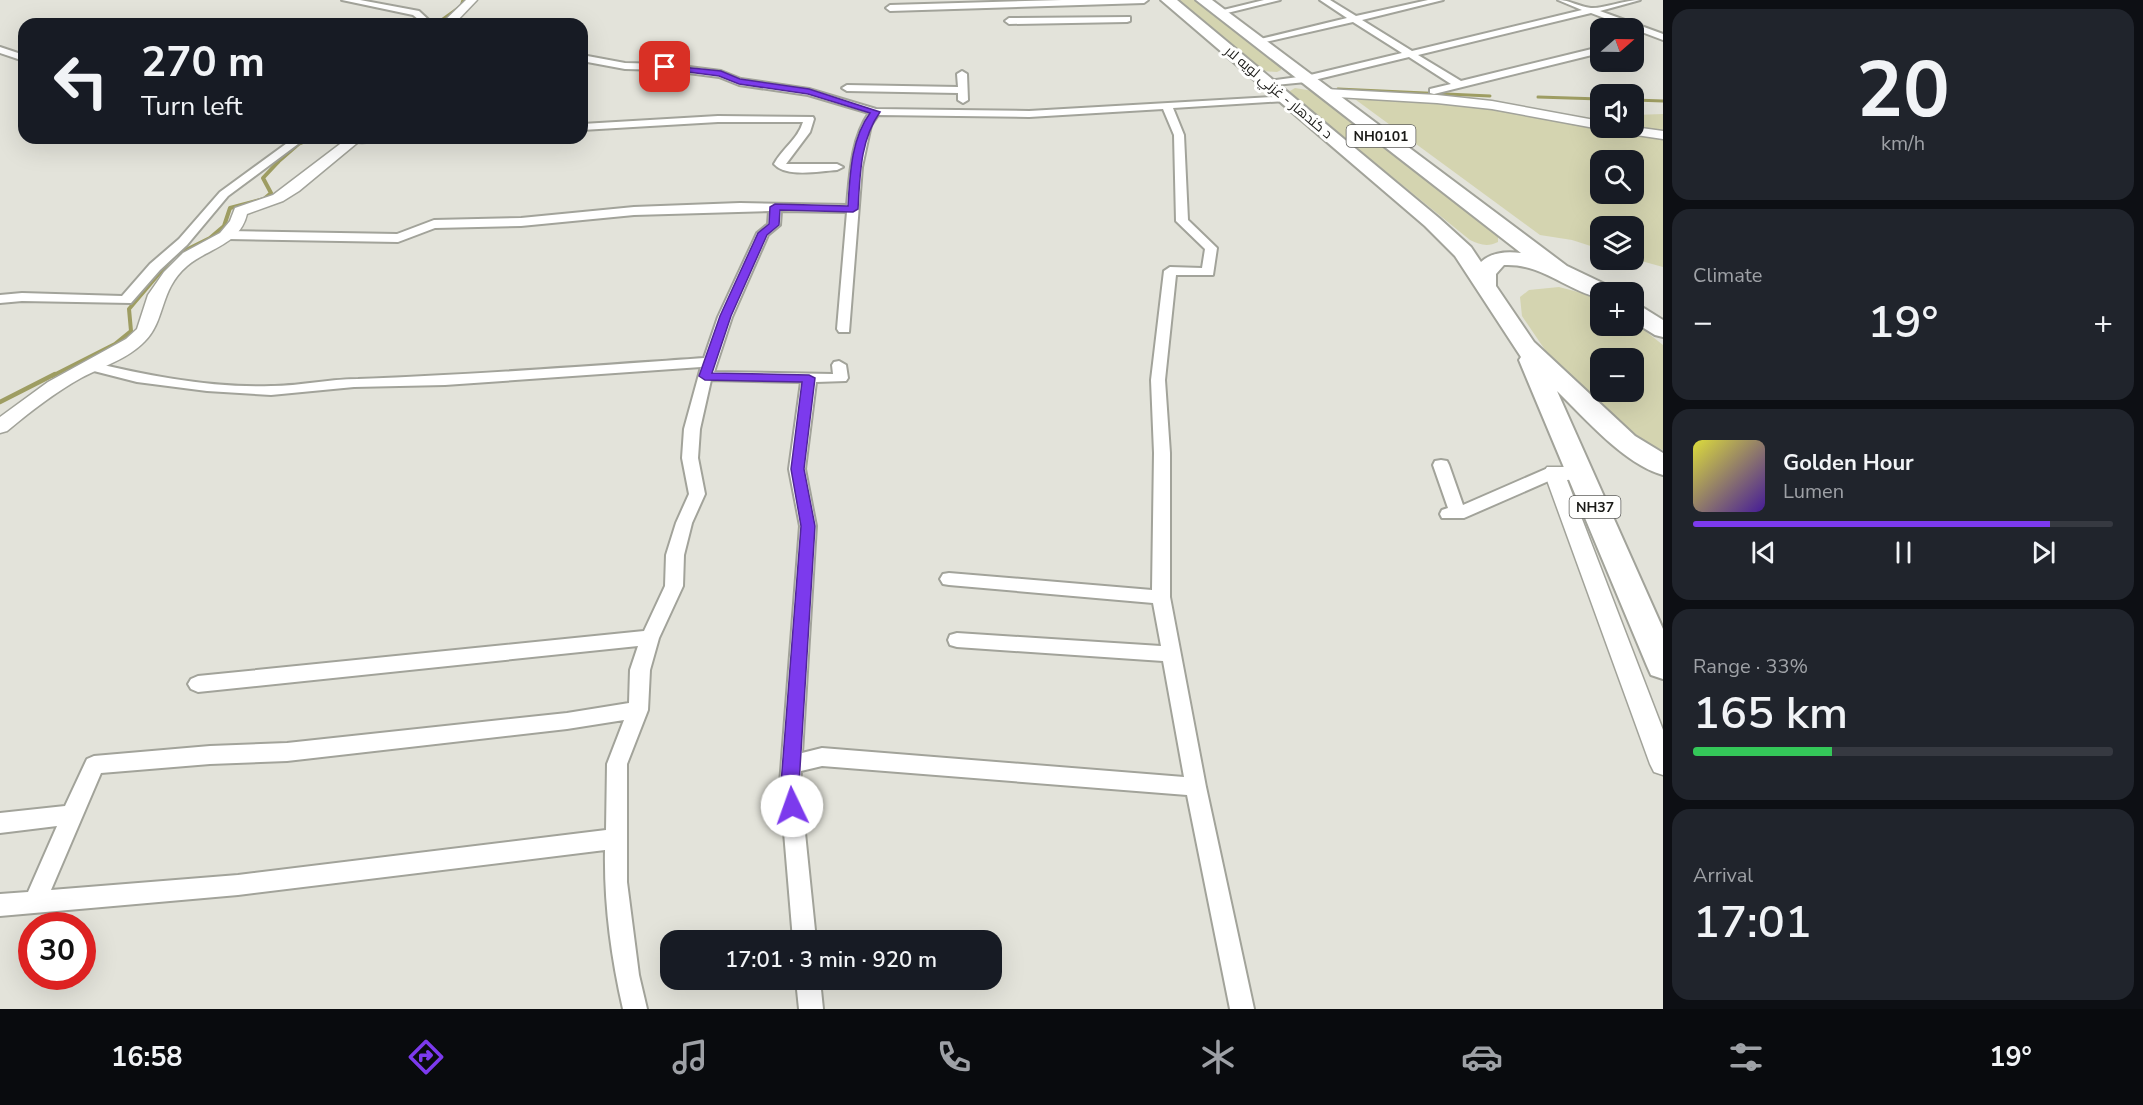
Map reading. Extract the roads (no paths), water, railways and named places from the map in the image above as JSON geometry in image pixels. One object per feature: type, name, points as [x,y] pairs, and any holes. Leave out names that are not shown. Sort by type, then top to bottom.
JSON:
[{"type":"highway","name":"د کندهار - غزني لويه لار","points":[[1168,0],[1432,222],[1463,252],[1525,347],[1626,442],[1663,466]]},
{"type":"highway","name":"د کندهار - غزني لويه لار","points":[[1203,0],[1560,272],[1590,286]]},
{"type":"highway","name":"NH0101","points":[[1485,286],[1483,273],[1489,264],[1499,260],[1515,259],[1538,263],[1560,272]]},
{"type":"highway","points":[[1644,318],[1663,330]]},
{"type":"highway","name":"NH37","points":[[1525,347],[1565,468],[1663,666]]},
{"type":"street","points":[[346,0],[416,13],[422,18]]},
{"type":"street","points":[[453,18],[472,0]]},
{"type":"street","points":[[890,8],[1144,0]]},
{"type":"street","points":[[1219,12],[1276,0]]},
{"type":"street","points":[[1324,0],[1460,85]]},
{"type":"street","points":[[1257,41],[1439,0]]},
{"type":"street","points":[[1562,0],[1661,35]]},
{"type":"street","points":[[1268,84],[1306,79],[1636,0]]},
{"type":"street","points":[[1066,3],[1071,20]]},
{"type":"street","points":[[1009,21],[1127,19]]},
{"type":"street","points":[[1644,39],[1661,35]]},
{"type":"street","points":[[0,50],[18,56]]},
{"type":"street","points":[[1434,91],[1590,52]]},
{"type":"street","points":[[588,59],[625,66],[665,67],[721,74],[739,82],[809,92],[875,112],[1029,114],[1286,98]]},
{"type":"street","points":[[962,74],[964,113]]},
{"type":"street","points":[[847,88],[963,90]]},
{"type":"street","points":[[1325,93],[1437,99],[1492,105],[1590,123]]},
{"type":"street","points":[[1167,105],[1179,135],[1182,221],[1211,248],[1208,272],[1170,271],[1158,380],[1162,453],[1161,597],[1196,787],[1242,1009]]},
{"type":"street","points":[[844,329],[856,167],[866,125],[875,112]]},
{"type":"street","points":[[588,127],[809,118],[808,128],[800,140],[783,156],[780,164],[784,168],[837,167]]},
{"type":"street","points":[[1644,132],[1663,135]]},
{"type":"street","points":[[0,299],[22,297],[126,300],[155,267],[183,242],[224,194],[293,144]]},
{"type":"street","points":[[0,427],[39,395],[138,338],[150,322],[155,298],[169,276],[183,261],[228,235],[239,222],[240,211],[278,198],[347,144]]},
{"type":"street","points":[[228,235],[398,238],[434,224],[521,222],[634,211],[775,207],[853,209]]},
{"type":"street","points":[[635,1009],[627,975],[616,882],[616,764],[638,710],[640,670],[650,638],[674,586],[675,555],[684,523],[697,494],[690,458],[692,429],[708,369],[725,316],[763,233],[774,225],[775,207]]},
{"type":"street","points":[[91,366],[137,378],[207,387],[271,391],[354,382],[446,381],[708,369],[817,379],[841,378],[838,365]]},
{"type":"street","points":[[803,930],[790,784],[808,526],[797,469],[817,379]]},
{"type":"street","points":[[1442,465],[1453,514],[1565,468],[1663,764]]},
{"type":"street","points":[[949,579],[1161,597]]},
{"type":"street","points":[[198,684],[650,638]]},
{"type":"street","points":[[957,640],[1171,654]]},
{"type":"street","points":[[35,901],[94,765],[210,755],[287,752],[567,721],[638,710]]},
{"type":"street","points":[[791,765],[822,757],[1196,787]]},
{"type":"street","points":[[0,823],[73,815]]},
{"type":"street","points":[[0,905],[238,885],[616,838]]},
{"type":"street","points":[[809,990],[811,1009]]},
{"type":"waterway","points":[[444,18],[461,6],[463,0]]},
{"type":"waterway","points":[[1338,89],[1490,96]]},
{"type":"waterway","points":[[1538,97],[1590,99]]},
{"type":"waterway","points":[[1644,100],[1663,101]]},
{"type":"waterway","points":[[277,163],[299,144]]},
{"type":"waterway","points":[[52,376],[115,344],[131,331],[129,309],[174,256],[210,238],[224,226],[230,208],[264,199],[271,193],[263,178],[277,163]]},
{"type":"waterway","points":[[0,402],[55,374]]}]
